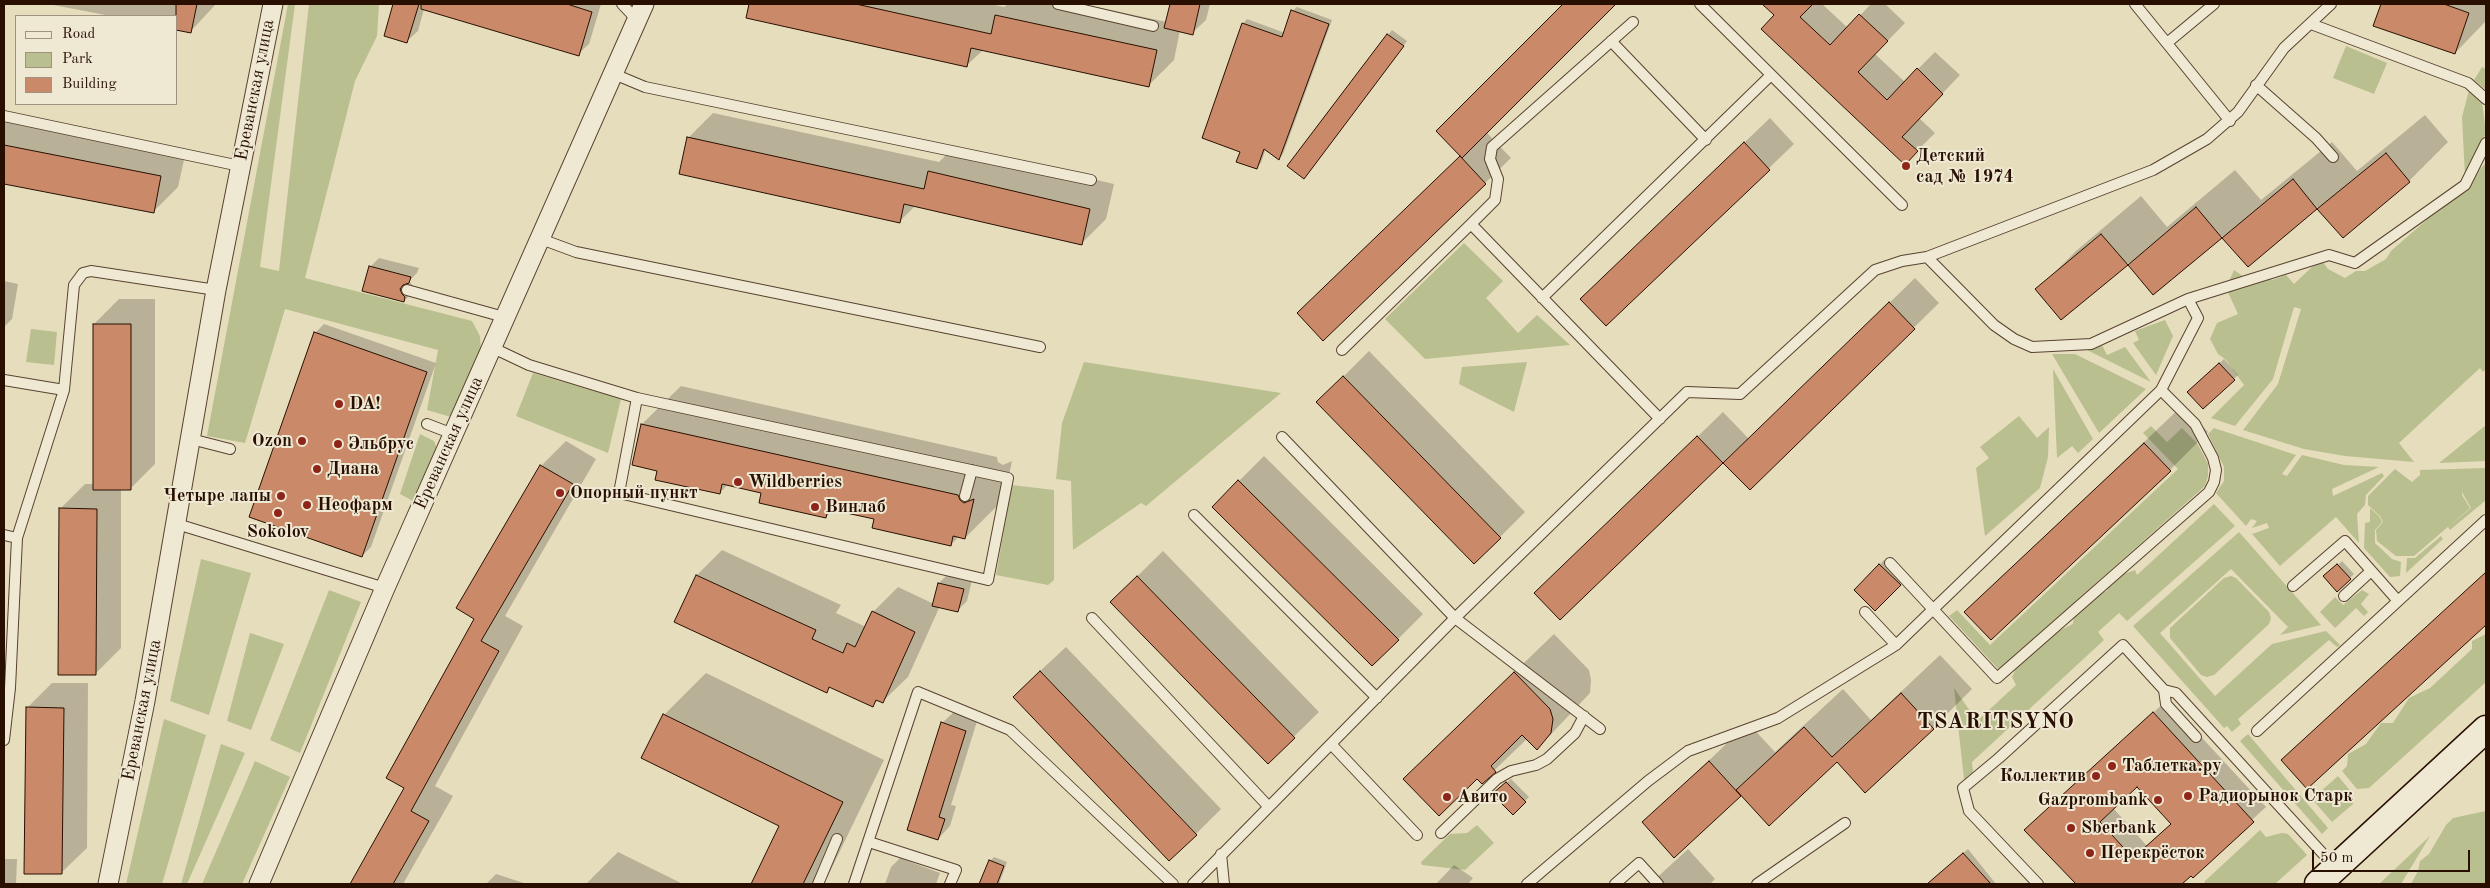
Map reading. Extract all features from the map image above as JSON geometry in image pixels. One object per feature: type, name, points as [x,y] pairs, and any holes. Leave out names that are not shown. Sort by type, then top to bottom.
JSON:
[{"type":"main road","points":[[2327,876],[2486,729]]},
{"type":"street","name":"Ереванская улица","points":[[108,884],[177,524],[216,290],[273,4]]},
{"type":"street","name":"Ереванская улица","points":[[259,884],[385,588],[640,12]]},
{"type":"lane","points":[[622,4],[640,12]]},
{"type":"lane","points":[[1058,4],[1153,26]]},
{"type":"lane","points":[[1700,4],[1902,205]]},
{"type":"lane","points":[[2135,4],[2230,121]]},
{"type":"lane","points":[[2167,43],[2214,4]]},
{"type":"lane","points":[[1192,884],[1455,618],[1687,392],[1740,394],[1875,270],[1902,261],[1927,257],[2153,170],[2207,139],[2230,121],[2284,48],[2331,4]]},
{"type":"lane","points":[[1342,350],[1496,200],[1498,179],[1490,159],[1492,147],[1633,22]]},
{"type":"lane","points":[[2311,24],[2468,83],[2486,99]]},
{"type":"lane","points":[[1611,41],[1706,140]]},
{"type":"lane","points":[[614,74],[645,87],[1091,180]]},
{"type":"lane","points":[[1542,298],[1772,75]]},
{"type":"lane","points":[[2256,85],[2316,138],[2333,157]]},
{"type":"lane","points":[[4,116],[240,166]]},
{"type":"lane","points":[[1927,257],[2012,343],[2032,346],[2091,344],[2188,299],[2329,255],[2354,263],[2465,185],[2486,142]]},
{"type":"lane","points":[[1471,224],[1660,419]]},
{"type":"lane","points":[[541,239],[576,252],[1040,347]]},
{"type":"lane","points":[[4,740],[17,538],[64,390],[74,285],[83,273],[91,270],[216,290]]},
{"type":"lane","points":[[407,290],[504,317]]},
{"type":"lane","points":[[1527,884],[1648,781],[1688,751],[1778,718],[1896,645],[2162,390],[2198,318],[2188,299]]},
{"type":"lane","points":[[491,347],[529,365],[637,398],[1008,478],[988,580],[619,493],[637,398]]},
{"type":"lane","points":[[4,380],[64,390]]},
{"type":"lane","points":[[1890,562],[1997,678],[2209,492],[2214,482],[2216,470],[2212,458],[2195,424],[2162,390]]},
{"type":"lane","points":[[427,424],[453,434]]},
{"type":"lane","points":[[1282,436],[1455,618],[1600,729]]},
{"type":"lane","points":[[191,439],[230,449]]},
{"type":"lane","points":[[965,496],[972,470]]},
{"type":"lane","points":[[1194,515],[1377,698]]},
{"type":"lane","points":[[2257,731],[2486,520]]},
{"type":"lane","points":[[177,524],[385,588]]},
{"type":"lane","points":[[4,535],[17,538]]},
{"type":"lane","points":[[2293,586],[2345,541],[2398,601]]},
{"type":"lane","points":[[2344,596],[2372,571]]},
{"type":"lane","points":[[1865,612],[1896,645]]},
{"type":"lane","points":[[1092,618],[1268,806]]},
{"type":"lane","points":[[2038,884],[1969,811],[1963,788],[1999,758],[2123,645],[2164,690],[2176,693],[2327,876]]},
{"type":"lane","points":[[2164,690],[2166,704],[2196,737]]},
{"type":"lane","points":[[854,884],[918,692],[1010,730],[1173,884]]},
{"type":"lane","points":[[1441,833],[1498,779],[1511,771],[1536,766],[1547,759],[1575,733],[1584,716]]},
{"type":"lane","points":[[1331,744],[1417,834]]},
{"type":"lane","points":[[1757,884],[1845,823]]},
{"type":"lane","points":[[818,884],[837,839]]},
{"type":"lane","points":[[869,842],[956,870],[950,884]]},
{"type":"lane","points":[[1221,854],[1224,884]]},
{"type":"lane","points":[[1615,884],[1639,863],[1658,884]]},
{"type":"green space","points":[[288,4],[295,4],[260,267],[279,271],[309,4],[379,4],[377,36],[355,81],[305,278],[472,321],[480,336],[481,352],[451,417],[427,410],[438,350],[285,309],[245,443],[207,436]]},
{"type":"green space","points":[[2346,46],[2387,63],[2374,94],[2333,78]]},
{"type":"green space","points":[[2482,67],[2486,69],[2486,90],[2474,80]]},
{"type":"green space","points":[[2469,90],[2482,102],[2486,133],[2465,177],[2462,117]]},
{"type":"green space","points":[[2486,163],[2486,369],[2483,372],[2480,368],[2399,443],[2414,462],[2345,456],[2304,449],[2243,430],[2278,384],[2301,309],[2294,307],[2273,379],[2235,426],[2211,418],[2244,385],[2226,360],[2218,354],[2210,339],[2217,323],[2238,314],[2226,288],[2234,270],[2247,279],[2265,274],[2272,280],[2286,275],[2294,284],[2313,266],[2323,262],[2328,269],[2345,278],[2356,271],[2365,271],[2386,259],[2391,251],[2431,216],[2442,209],[2447,194],[2473,176]]},
{"type":"green space","points":[[1464,243],[1503,281],[1486,298],[1518,333],[1537,315],[1570,345],[1425,359],[1385,319]]},
{"type":"green space","points":[[2165,320],[2173,336],[2156,375],[2133,343],[2139,340],[2135,331]]},
{"type":"green space","points":[[31,329],[57,332],[54,365],[26,362]]},
{"type":"green space","points":[[2102,345],[2107,355],[2125,347],[2151,382],[2083,348]]},
{"type":"green space","points":[[2052,354],[2075,354],[2146,389],[2099,433]]},
{"type":"green space","points":[[1084,362],[1281,393],[1146,506],[1141,503],[1073,550],[1071,481],[1056,479],[1062,423]]},
{"type":"green space","points":[[1527,362],[1514,412],[1459,384],[1462,367]]},
{"type":"green space","points":[[2053,369],[2093,439],[2078,453],[2072,446],[2057,458]]},
{"type":"green space","points":[[533,373],[621,399],[608,453],[516,416]]},
{"type":"green space","points":[[2019,416],[2037,438],[2049,427],[2048,457],[2040,488],[1985,536],[1976,468],[1989,458],[1980,447]]},
{"type":"green space","points":[[2486,425],[2486,461],[2439,463]]},
{"type":"green space","points":[[2151,426],[2167,442],[2182,428],[2197,443],[2208,464],[2208,476],[2205,486],[2077,600],[2107,591],[2110,579],[2135,570],[2137,575],[2214,504],[2235,526],[2127,621],[2119,613],[2098,632],[2104,640],[1972,762],[1973,772],[1964,779],[1954,688],[1977,721],[2016,685],[2012,677],[2027,646],[2073,624],[2076,602],[1999,670],[1949,616],[1957,610],[1990,645],[2178,469],[2143,433]]},
{"type":"green space","points":[[2214,428],[2296,455],[2282,474],[2287,476],[2302,455],[2344,465],[2379,467],[2332,489],[2333,496],[2382,473],[2384,476],[2366,495],[2365,505],[2357,514],[2359,543],[2336,517],[2280,566],[2252,534],[2269,528],[2267,523],[2252,528],[2257,521],[2251,519],[2246,526],[2216,493],[2224,481],[2224,467],[2208,434]]},
{"type":"green space","points":[[420,434],[434,441],[440,456],[435,466],[429,464],[413,501],[400,494]]},
{"type":"green space","points":[[2486,468],[2486,500],[2450,530],[2448,527],[2471,508],[2462,492],[2470,508],[2414,556],[2396,556],[2377,541],[2376,530],[2383,522],[2380,516],[2368,505],[2368,496],[2395,469],[2412,482],[2420,475],[2420,470]]},
{"type":"green space","points":[[1012,485],[1054,490],[1054,580],[1048,585],[996,575]]},
{"type":"green space","points":[[2370,508],[2379,516],[2382,522],[2375,530],[2375,543],[2392,559],[2401,562],[2400,576],[2390,577],[2364,548],[2365,523],[2370,522]]},
{"type":"green space","points":[[2239,532],[2321,625],[2280,635],[2288,627],[2231,569],[2160,633],[2215,696],[2272,644],[2326,631],[2340,645],[2337,647],[2329,640],[2238,719],[2241,724],[2232,732],[2227,726],[2224,728],[2133,626]]},
{"type":"green space","points":[[2441,536],[2443,539],[2406,573],[2407,558],[2415,558]]},
{"type":"green space","points":[[201,559],[251,573],[209,715],[170,701]]},
{"type":"green space","points":[[2231,576],[2236,578],[2269,612],[2271,618],[2269,624],[2214,675],[2207,677],[2201,675],[2170,638],[2170,628],[2224,578]]},
{"type":"green space","points":[[329,590],[361,602],[300,753],[270,740]]},
{"type":"green space","points":[[2362,590],[2369,594],[2361,604],[2368,612],[2364,616],[2356,608],[2335,628],[2320,612],[2335,597],[2343,605]]},
{"type":"green space","points":[[250,633],[284,644],[251,730],[227,721]]},
{"type":"green space","points":[[2486,634],[2486,682],[2369,788],[2357,789],[2342,771],[2347,766],[2348,754],[2366,744],[2381,723],[2393,723],[2409,698],[2430,688],[2472,649],[2472,641]]},
{"type":"green space","points":[[164,719],[206,735],[162,884],[126,884]]},
{"type":"green space","points":[[2248,734],[2328,828],[2322,834],[2240,741]]},
{"type":"green space","points":[[221,744],[245,753],[187,884],[181,884]]},
{"type":"green space","points":[[255,761],[290,777],[242,884],[202,884]]},
{"type":"green space","points":[[2338,776],[2352,793],[2353,804],[2332,822],[2312,799]]},
{"type":"green space","points":[[2486,811],[2486,884],[2411,884],[2418,871],[2420,861],[2429,854],[2446,825],[2453,818]]},
{"type":"green space","points":[[1477,825],[1494,843],[1465,870],[1422,865],[1421,862],[1450,834],[1467,833]]},
{"type":"green space","points":[[2260,830],[2266,837],[2282,833],[2288,834],[2307,855],[2275,884],[2206,884],[2204,882]]},
{"type":"green space","points":[[2430,836],[2401,884],[2379,884]]},
{"type":"building","points":[[176,4],[197,4],[191,33],[178,30],[178,15],[176,15]]},
{"type":"building","points":[[393,4],[419,4],[407,43],[384,36]]},
{"type":"building","points":[[421,4],[567,4],[592,12],[579,56],[421,9]]},
{"type":"building","points":[[749,4],[856,4],[991,34],[995,15],[1157,50],[1149,87],[971,48],[967,67],[746,18]]},
{"type":"building","points":[[1170,4],[1200,4],[1193,35],[1164,28]]},
{"type":"building","points":[[1563,4],[1616,4],[1462,158],[1436,131]]},
{"type":"building","points":[[1762,4],[1813,4],[1800,17],[1830,45],[1859,14],[1888,41],[1858,72],[1887,100],[1917,68],[1943,94],[1902,137],[1918,151],[1905,165],[1761,29],[1774,15]]},
{"type":"building","points":[[2381,4],[2444,4],[2469,13],[2455,54],[2373,26]]},
{"type":"building","points":[[1291,10],[1329,24],[1279,160],[1264,149],[1257,169],[1236,162],[1240,152],[1202,138],[1242,23],[1282,37]]},
{"type":"building","points":[[1387,34],[1404,46],[1304,179],[1287,166]]},
{"type":"building","points":[[687,137],[924,189],[928,171],[1090,209],[1082,245],[904,204],[900,223],[679,174]]},
{"type":"building","points":[[1744,142],[1770,170],[1606,326],[1580,299]]},
{"type":"building","points":[[4,145],[161,176],[154,213],[4,184]]},
{"type":"building","points":[[2386,153],[2410,182],[2343,238],[2317,209]]},
{"type":"building","points":[[1460,156],[1486,184],[1323,341],[1297,313]]},
{"type":"building","points":[[2293,179],[2317,209],[2248,267],[2222,238]]},
{"type":"building","points":[[2196,207],[2222,238],[2153,295],[2128,265]]},
{"type":"building","points":[[2101,234],[2128,265],[2061,320],[2035,289]]},
{"type":"building","points":[[369,266],[411,277],[409,283],[403,285],[400,289],[405,297],[404,302],[362,291]]},
{"type":"building","points":[[1889,302],[1915,329],[1750,490],[1723,463]]},
{"type":"building","points":[[93,324],[131,324],[131,490],[93,490]]},
{"type":"building","name":"Эльбрус","points":[[314,332],[427,372],[362,557],[249,517]]},
{"type":"building","points":[[2219,363],[2235,380],[2203,409],[2187,392]]},
{"type":"building","points":[[1343,376],[1501,538],[1474,564],[1316,402]]},
{"type":"building","points":[[641,424],[958,495],[964,503],[974,499],[965,539],[953,536],[951,546],[872,528],[874,519],[828,509],[826,518],[759,503],[761,493],[722,484],[720,494],[655,480],[657,471],[632,465]]},
{"type":"building","points":[[1697,436],[1723,463],[1560,620],[1534,593]]},
{"type":"building","points":[[2144,443],[2171,471],[1991,640],[1964,612]]},
{"type":"building","points":[[540,465],[573,484],[481,641],[499,651],[411,811],[429,821],[393,884],[350,884],[404,788],[386,778],[474,619],[456,608]]},
{"type":"building","points":[[1238,480],[1399,640],[1372,666],[1212,507]]},
{"type":"building","points":[[59,508],[97,509],[96,675],[58,675]]},
{"type":"building","points":[[1879,564],[1901,585],[1875,611],[1854,590]]},
{"type":"building","points":[[2337,564],[2351,579],[2337,592],[2323,576]]},
{"type":"building","points":[[2486,572],[2486,625],[2307,789],[2281,760]]},
{"type":"building","points":[[696,575],[816,630],[812,639],[843,653],[847,643],[855,647],[872,611],[915,632],[883,703],[876,700],[873,707],[829,687],[827,693],[674,622]]},
{"type":"building","points":[[1137,576],[1295,738],[1268,764],[1110,602]]},
{"type":"building","points":[[938,583],[964,589],[958,612],[932,606]]},
{"type":"building","points":[[1040,671],[1197,835],[1169,861],[1013,697]]},
{"type":"building","points":[[1514,672],[1550,709],[1553,719],[1551,733],[1537,750],[1522,735],[1491,766],[1496,772],[1482,784],[1477,779],[1439,816],[1403,779]]},
{"type":"building","points":[[1901,693],[1934,729],[1865,793],[1837,762],[1769,826],[1736,790],[1804,727],[1832,757]]},
{"type":"building","points":[[26,707],[64,708],[62,874],[24,874]]},
{"type":"building","name":"Радиорынок Старк","points":[[2153,712],[2254,822],[2193,878],[2191,876],[2182,884],[2076,884],[2024,830]],"holes":[[[2137,787],[2171,824],[2133,858],[2100,822]]]},
{"type":"building","points":[[663,714],[843,802],[803,884],[751,884],[779,826],[641,758]]},
{"type":"building","points":[[941,722],[966,731],[939,817],[945,819],[938,840],[907,830]]},
{"type":"building","points":[[1709,761],[1741,796],[1674,858],[1642,822]]},
{"type":"building","points":[[1506,782],[1526,802],[1513,815],[1492,794]]},
{"type":"building","points":[[1963,853],[1991,884],[1927,884]]},
{"type":"building","points":[[989,860],[1004,866],[997,884],[979,884]]},
{"type":"place","name":"Детский сад № 1974","points":[[1906,166]]},
{"type":"place","name":"DA!","points":[[339,404]]},
{"type":"place","name":"Ozon","points":[[302,441]]},
{"type":"place","name":"Эльбрус","points":[[338,444]]},
{"type":"place","name":"Диана","points":[[317,469]]},
{"type":"place","name":"Wildberries","points":[[738,482]]},
{"type":"place","name":"Опорный пункт","points":[[560,493]]},
{"type":"place","name":"Четыре лапы","points":[[281,496]]},
{"type":"place","name":"Неофарм","points":[[307,505]]},
{"type":"place","name":"Винлаб","points":[[815,507]]},
{"type":"place","name":"Sokolov","points":[[278,513]]},
{"type":"place","name":"Таблетка.ру","points":[[2112,766]]},
{"type":"place","name":"Коллектив","points":[[2096,776]]},
{"type":"place","name":"Радиорынок Старк","points":[[2188,796]]},
{"type":"place","name":"Авито","points":[[1447,797]]},
{"type":"place","name":"Gazprombank","points":[[2158,800]]},
{"type":"place","name":"Sberbank","points":[[2071,828]]},
{"type":"place","name":"Перекрёсток","points":[[2090,853]]},
{"type":"district","name":"TSARITSYNO","points":[[1996,722]]}]
